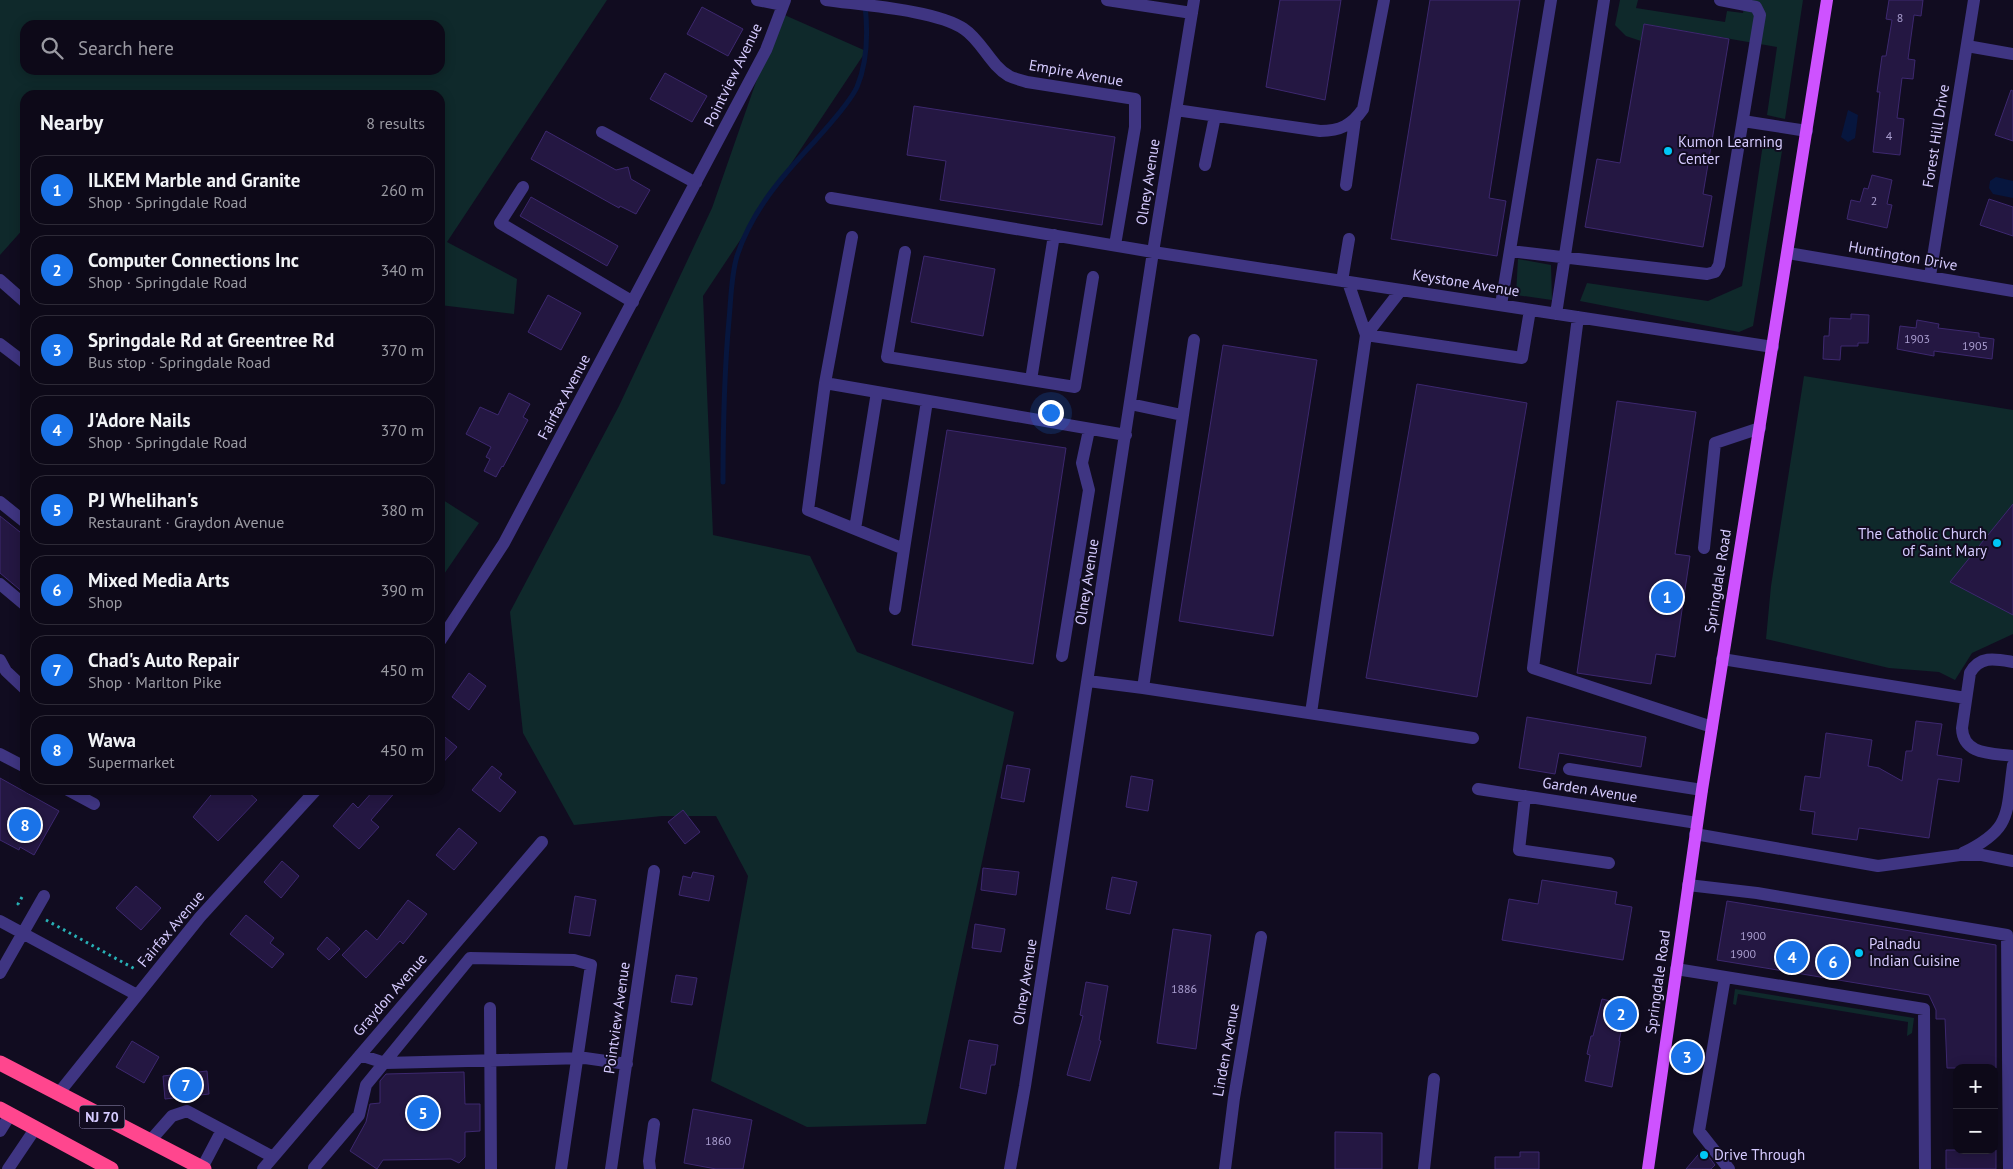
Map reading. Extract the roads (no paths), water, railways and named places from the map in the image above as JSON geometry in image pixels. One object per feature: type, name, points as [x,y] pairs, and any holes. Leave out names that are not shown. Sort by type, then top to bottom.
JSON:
[{"type":"highway","name":"NJ 70","points":[[0,1063],[203,1168]]},
{"type":"highway","name":"NJ 70","points":[[5,1112],[111,1169]]},
{"type":"main road","name":"Springdale Road","points":[[1648,1169],[1722,659],[1827,0]]},
{"type":"street","points":[[757,0],[784,3]]},
{"type":"street","name":"Empire Avenue","points":[[826,0],[888,8],[948,21],[971,34],[1010,77],[1027,82],[1135,100],[1135,127],[1115,246]]},
{"type":"street","points":[[1107,0],[1193,6]]},
{"type":"street","points":[[1346,185],[1355,120],[1363,109],[1384,0]]},
{"type":"street","points":[[1501,305],[1551,0]]},
{"type":"street","points":[[1556,314],[1604,0]]},
{"type":"street","points":[[1510,251],[1707,274],[1715,272],[1719,265],[1760,15],[1756,7],[1720,0]]},
{"type":"street","name":"Forest Hill Drive","points":[[1930,276],[1974,0]]},
{"type":"street","name":"Pointview Avenue","points":[[707,162],[766,50],[784,3]]},
{"type":"street","name":"Olney Avenue","points":[[1010,1169],[1025,1086],[1193,6]]},
{"type":"street","points":[[1967,46],[2013,54]]},
{"type":"street","points":[[1176,110],[1320,131],[1331,131],[1355,120]]},
{"type":"street","points":[[1204,165],[1215,116]]},
{"type":"street","points":[[1743,121],[1807,131]]},
{"type":"street","points":[[602,132],[696,183]]},
{"type":"street","name":"Fairfax Avenue","points":[[445,632],[504,544],[707,162]]},
{"type":"street","points":[[523,187],[500,223],[633,302]]},
{"type":"street","name":"Keystone Avenue","points":[[831,198],[1115,246],[1773,347]]},
{"type":"street","points":[[1031,380],[1054,236]]},
{"type":"street","points":[[852,237],[825,383],[808,510],[904,548]]},
{"type":"street","points":[[1311,713],[1366,335],[1345,281],[1349,239]]},
{"type":"street","points":[[905,252],[887,357],[1075,387],[1093,276]]},
{"type":"street","name":"Huntington Drive","points":[[1788,253],[2013,291]]},
{"type":"street","points":[[0,280],[20,298]]},
{"type":"street","points":[[1366,335],[1401,290]]},
{"type":"street","points":[[1366,335],[1522,358],[1530,310]]},
{"type":"street","points":[[1578,317],[1532,668],[1712,727]]},
{"type":"street","points":[[1143,688],[1194,340]]},
{"type":"street","points":[[0,344],[20,358]]},
{"type":"street","points":[[825,383],[1126,436]]},
{"type":"street","points":[[855,529],[877,392]]},
{"type":"street","points":[[895,609],[927,401]]},
{"type":"street","points":[[1130,404],[1182,415]]},
{"type":"street","points":[[1704,548],[1715,443],[1760,428]]},
{"type":"street","points":[[1062,656],[1089,490],[1082,463],[1089,430]]},
{"type":"street","points":[[0,502],[20,518]]},
{"type":"street","points":[[0,584],[20,601]]},
{"type":"street","points":[[1722,659],[1966,698]]},
{"type":"street","points":[[2013,662],[1992,659],[1978,662],[1970,673],[1962,728],[1965,742],[1977,751],[2013,756]]},
{"type":"street","points":[[0,660],[6,671],[20,684]]},
{"type":"street","points":[[1088,681],[1473,738]]},
{"type":"street","points":[[0,754],[20,764]]},
{"type":"street","points":[[1960,855],[1978,846],[2000,828],[2006,817],[2013,765]]},
{"type":"street","points":[[1569,769],[1702,790]]},
{"type":"street","name":"Garden Avenue","points":[[1478,789],[1525,796],[1878,866],[1960,855]]},
{"type":"street","points":[[77,795],[94,804]]},
{"type":"street","name":"Fairfax Avenue","points":[[58,1094],[200,917],[311,795]]},
{"type":"street","points":[[1525,796],[1518,850],[1609,863]]},
{"type":"street","name":"Graydon Avenue","points":[[263,1169],[542,842]]},
{"type":"street","points":[[1960,855],[2013,861]]},
{"type":"street","name":"Pointview Avenue","points":[[611,1169],[654,871]]},
{"type":"street","points":[[1688,885],[1757,893],[2010,935],[2009,1169]]},
{"type":"street","points":[[0,973],[44,896]]},
{"type":"street","points":[[0,921],[137,995]]},
{"type":"street","name":"Linden Avenue","points":[[1225,1169],[1234,1098],[1261,937]]},
{"type":"street","points":[[315,1169],[359,1115],[366,1085],[470,958],[574,960],[591,965],[561,1169]]},
{"type":"street","points":[[1676,969],[1924,1009],[1925,1169]]},
{"type":"street","points":[[1725,977],[1699,1131],[1729,1169]]},
{"type":"street","points":[[490,1008],[491,1169]]},
{"type":"street","points":[[360,1055],[385,1063],[578,1058],[627,1064]]},
{"type":"street","points":[[1424,1169],[1434,1079]]},
{"type":"street","points":[[150,1141],[172,1116],[187,1111],[273,1157]]},
{"type":"street","points":[[0,1131],[5,1112]]},
{"type":"street","points":[[650,1169],[649,1161],[654,1124]]},
{"type":"street","points":[[8,1169],[36,1128]]},
{"type":"street","points":[[203,1168],[222,1130]]},
{"type":"water","points":[[1848,110],[1858,115],[1855,138],[1848,142],[1841,137]]},
{"type":"water","points":[[1996,177],[2013,181],[2013,198],[1993,194],[1989,188],[1990,181]]},
{"type":"waterway","points":[[723,482],[726,360],[732,288],[737,256],[743,239],[760,208],[780,180],[838,115],[857,87],[865,57],[867,26],[865,5]]},
{"type":"place","name":"Kumon Learning Center","points":[[1668,151]]},
{"type":"place","name":"The Catholic Church of Saint Mary","points":[[1997,543]]},
{"type":"place","name":"ILKEM Marble and Granite","points":[[1667,597]]},
{"type":"place","name":"Wawa","points":[[25,825]]},
{"type":"place","name":"Palnadu Indian Cuisine","points":[[1859,953]]},
{"type":"place","name":"J'Adore Nails","points":[[1792,957]]},
{"type":"place","name":"Mixed Media Arts","points":[[1833,962]]},
{"type":"place","name":"Computer Connections Inc","points":[[1621,1014]]},
{"type":"place","name":"Springdale Rd at Greentree Rd","points":[[1687,1057]]},
{"type":"place","name":"Chad's Auto Repair","points":[[186,1085]]},
{"type":"place","name":"PJ Whelihan's","points":[[423,1113]]},
{"type":"place","name":"Drive Through","points":[[1704,1155]]}]
